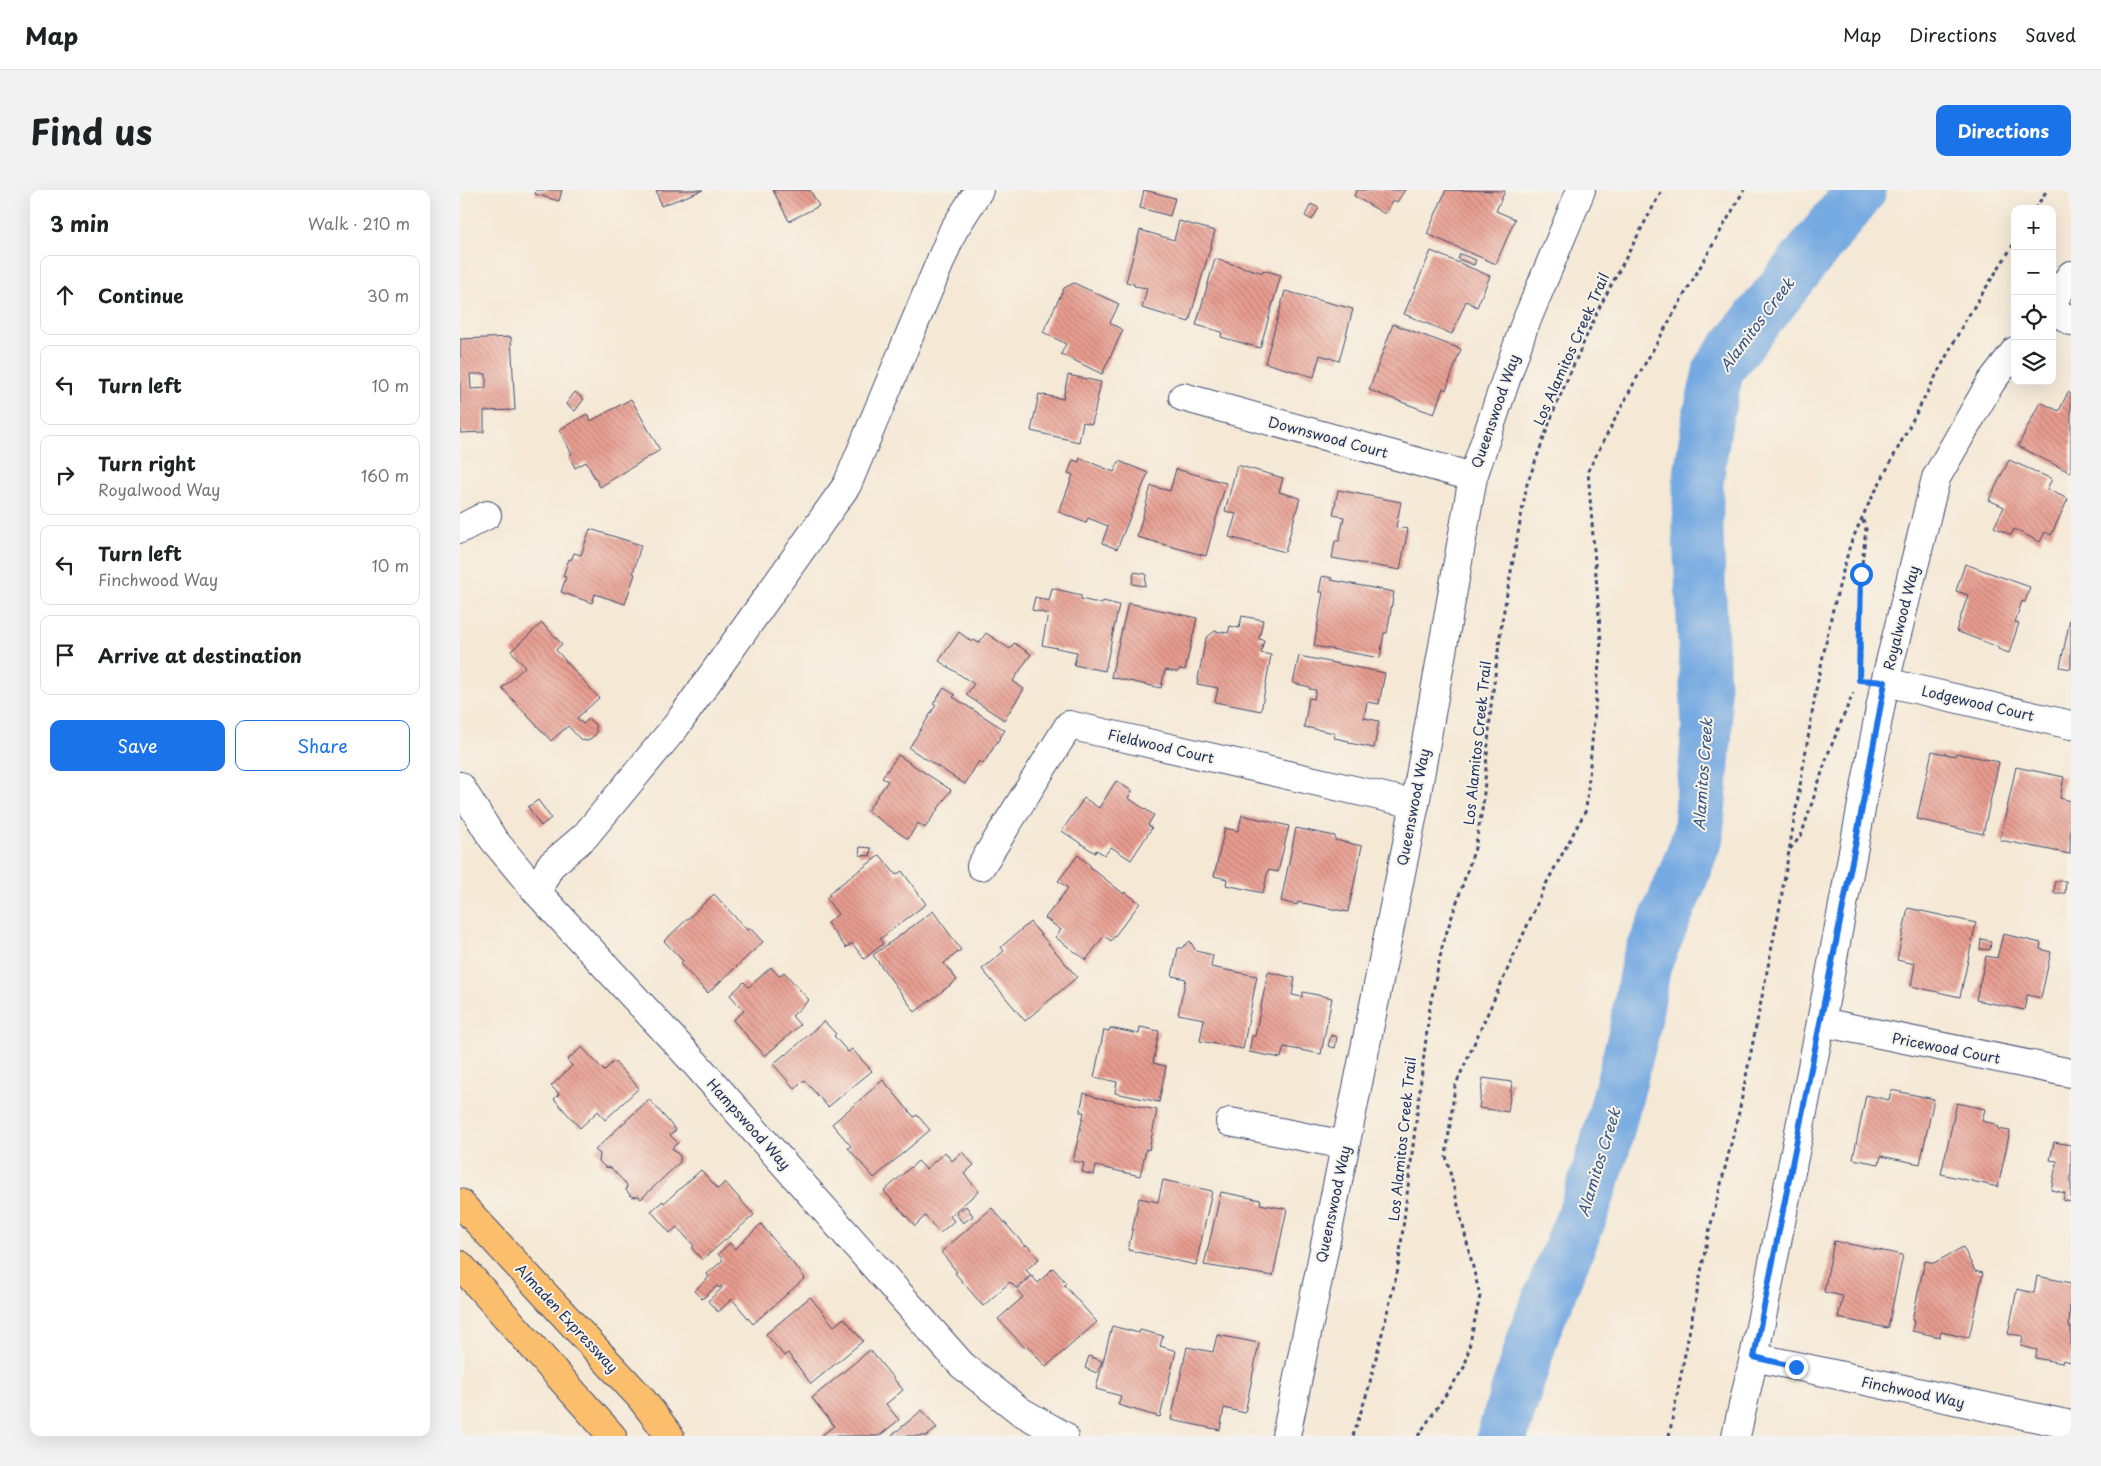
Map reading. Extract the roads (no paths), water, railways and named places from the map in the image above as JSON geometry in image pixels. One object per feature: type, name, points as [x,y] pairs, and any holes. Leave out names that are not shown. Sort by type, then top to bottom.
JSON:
[{"type":"main road","name":"Almaden Expressway","points":[[460,1203],[640,1397],[670,1436]]},
{"type":"main road","points":[[460,1266],[612,1436]]},
{"type":"street","points":[[537,892],[550,866],[585,836],[676,726],[848,485],[953,231],[979,190]]},
{"type":"street","name":"Queenswood Way","points":[[1286,1436],[1415,804],[1473,477],[1523,329],[1581,190]]},
{"type":"street","points":[[2056,296],[2071,275]]},
{"type":"street","points":[[2056,312],[2071,321]]},
{"type":"street","name":"Royalwood Way","points":[[1736,1436],[1754,1357],[1821,1022],[1885,682],[1936,478],[1991,382],[2011,356]]},
{"type":"street","name":"Downswood Court","points":[[1183,397],[1473,477]]},
{"type":"street","points":[[460,528],[487,515]]},
{"type":"street","name":"Lodgewood Court","points":[[1885,682],[2071,724]]},
{"type":"street","name":"Fieldwood Court","points":[[981,866],[1069,725],[1415,804]]},
{"type":"street","name":"Hampswood Way","points":[[460,786],[493,840],[537,892],[694,1062],[962,1365],[1020,1411],[1064,1436]]},
{"type":"street","name":"Pricewood Court","points":[[1821,1022],[2071,1073]]},
{"type":"street","points":[[1230,1122],[1344,1145]]},
{"type":"street","name":"Finchwood Way","points":[[1754,1357],[2071,1425]]},
{"type":"waterway","name":"Alamitos Creek","points":[[1502,1436],[1536,1328],[1584,1211],[1604,1150],[1634,1032],[1646,964],[1698,836],[1707,729],[1698,533],[1698,482],[1707,421],[1719,368],[1861,190]]}]
